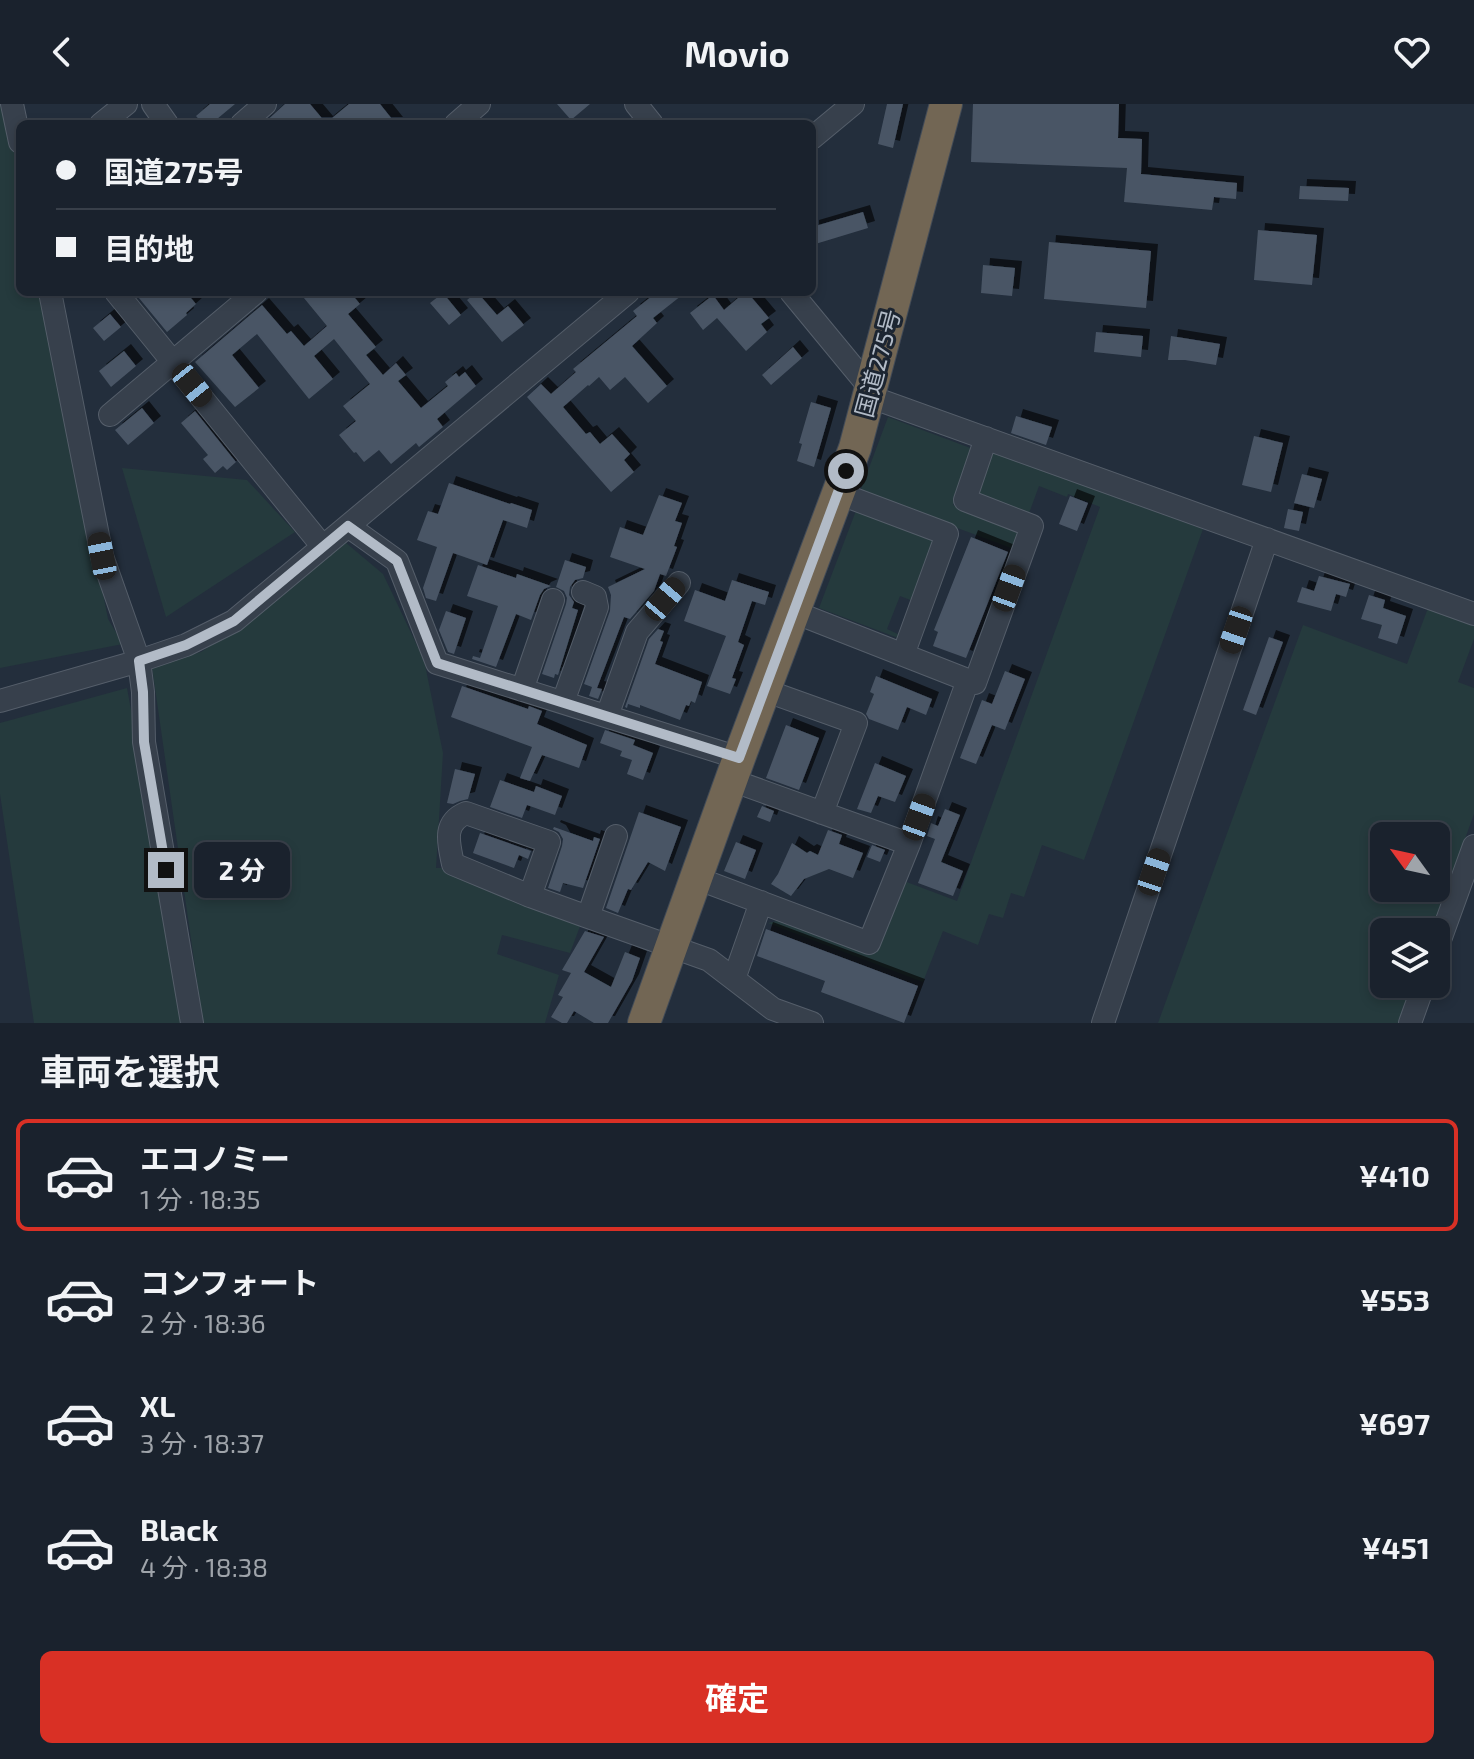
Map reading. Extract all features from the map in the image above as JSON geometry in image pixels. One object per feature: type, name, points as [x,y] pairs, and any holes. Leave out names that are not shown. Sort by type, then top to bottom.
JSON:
[{"type":"highway","name":"国道275号","points":[[644,1023],[855,448],[946,104]]},
{"type":"street","points":[[106,120],[126,104]]},
{"type":"street","points":[[247,120],[265,104]]},
{"type":"street","points":[[461,120],[479,104]]},
{"type":"street","points":[[636,104],[649,120]]},
{"type":"street","points":[[816,135],[853,104]]},
{"type":"street","points":[[51,296],[102,556],[139,661],[144,742],[192,1023]]},
{"type":"street","points":[[119,296],[323,547]]},
{"type":"street","points":[[110,415],[251,296]]},
{"type":"street","points":[[0,701],[186,645],[234,621],[621,296]]},
{"type":"street","points":[[794,296],[870,392],[986,438],[1474,614]]},
{"type":"street","points":[[794,612],[975,683],[1032,526],[965,500],[986,438]]},
{"type":"street","points":[[838,493],[947,534],[903,655]]},
{"type":"street","points":[[348,526],[397,561],[437,663],[607,716],[735,769],[822,813],[909,844]]},
{"type":"street","points":[[1103,1023],[1267,539]]},
{"type":"street","points":[[607,716],[637,632],[679,583]]},
{"type":"street","points":[[563,702],[597,607],[595,597],[583,592]]},
{"type":"street","points":[[522,690],[553,600]]},
{"type":"street","points":[[696,878],[869,943],[909,844],[968,680]]},
{"type":"street","points":[[764,690],[856,723],[822,813]]},
{"type":"street","points":[[530,896],[549,842],[466,813],[456,817],[449,830],[453,864],[530,896],[709,960],[773,1009],[812,1023]]},
{"type":"street","points":[[588,917],[616,836]]},
{"type":"street","points":[[1448,918],[1474,846]]},
{"type":"street","points":[[734,979],[761,902]]},
{"type":"street","points":[[1410,1023],[1419,998]]},
{"type":"green space","points":[[0,104],[5,104],[16,159],[16,296],[44,296],[108,619],[123,644],[0,668]]},
{"type":"green space","points":[[888,417],[973,449],[953,505],[1021,531],[1014,549],[860,492]]},
{"type":"green space","points":[[991,452],[1203,529],[1084,860],[1042,845],[1024,897],[1011,893],[1003,918],[989,914],[978,945],[943,931],[923,982],[768,923],[785,919],[876,953],[904,881],[957,901],[1100,507],[1039,486],[1028,516],[977,496]]},
{"type":"green space","points":[[122,468],[247,480],[295,532],[166,617]]},
{"type":"green space","points":[[857,508],[937,538],[913,601],[900,596],[887,629],[900,635],[898,638],[819,608]]},
{"type":"green space","points":[[345,542],[383,574],[424,660],[443,753],[436,868],[450,868],[582,921],[570,953],[502,935],[497,954],[559,975],[545,1023],[203,1023],[152,667],[201,652],[257,615]]},
{"type":"green space","points":[[1428,608],[1474,625],[1474,639],[1458,682],[1474,688],[1474,814],[1450,880],[1450,822],[1370,822],[1370,902],[1442,902],[1436,918],[1370,918],[1370,998],[1407,998],[1398,1023],[1158,1023],[1303,625],[1407,664]]},
{"type":"green space","points":[[127,688],[188,1023],[34,1023],[0,794],[0,723]]},
{"type":"building","points":[[210,104],[235,104],[216,120],[200,120],[196,116]]},
{"type":"building","points":[[285,104],[310,104],[323,120],[267,120]]},
{"type":"building","points":[[349,104],[380,104],[393,120],[330,120]]},
{"type":"building","points":[[557,104],[590,104],[571,120]]},
{"type":"building","points":[[887,104],[903,104],[893,148],[878,144]]},
{"type":"building","points":[[973,104],[1119,104],[1118,138],[1142,139],[1141,174],[1237,183],[1236,199],[1214,197],[1212,210],[1124,202],[1127,168],[971,162]]},
{"type":"building","points":[[1300,186],[1349,188],[1348,201],[1299,199]]},
{"type":"building","points":[[863,212],[868,228],[816,244],[816,226]]},
{"type":"building","points":[[1258,230],[1317,235],[1312,285],[1254,280]]},
{"type":"building","points":[[1049,242],[1151,251],[1146,308],[1044,299]]},
{"type":"building","points":[[983,265],[1015,268],[1012,296],[981,293]]},
{"type":"building","points":[[137,296],[189,296],[196,304],[167,332]]},
{"type":"building","points":[[302,296],[353,296],[360,304],[348,314],[376,347],[366,355],[383,375],[396,363],[406,375],[398,381],[421,408],[448,386],[445,382],[456,373],[459,377],[465,372],[476,386],[437,419],[443,427],[419,447],[416,443],[391,464],[379,450],[364,462],[339,435],[356,421],[343,406],[370,384],[334,339],[314,356],[333,379],[309,399],[257,334],[232,355],[259,388],[235,407],[195,362],[262,305],[287,334],[291,331],[304,346],[327,326]]},
{"type":"building","points":[[439,296],[445,296],[461,315],[449,325],[430,303]]},
{"type":"building","points":[[472,296],[480,296],[497,315],[508,306],[524,325],[502,342],[467,300]]},
{"type":"building","points":[[652,296],[681,296],[653,318],[657,323],[632,346],[667,386],[648,403],[625,377],[610,390],[599,377],[563,407],[586,434],[590,432],[600,444],[612,434],[630,454],[624,460],[634,472],[611,492],[527,397],[541,384],[551,394],[576,372],[573,369],[637,316],[633,311]]},
{"type":"building","points":[[712,296],[724,310],[740,296],[750,296],[769,318],[761,324],[767,332],[746,351],[717,318],[703,330],[690,313]]},
{"type":"building","points":[[110,314],[121,327],[104,341],[93,328]]},
{"type":"building","points":[[1096,332],[1143,336],[1141,357],[1094,352]]},
{"type":"building","points":[[1171,336],[1220,344],[1216,365],[1168,360]]},
{"type":"building","points":[[793,347],[802,358],[771,385],[762,375]]},
{"type":"building","points":[[124,351],[136,366],[111,387],[99,371]]},
{"type":"building","points":[[811,402],[831,408],[814,467],[797,461]]},
{"type":"building","points":[[142,408],[154,423],[128,445],[115,430]]},
{"type":"building","points":[[195,411],[236,462],[227,470],[223,466],[215,473],[203,459],[208,455],[181,423]]},
{"type":"building","points":[[1016,416],[1052,427],[1046,445],[1011,433]]},
{"type":"building","points":[[1254,436],[1283,443],[1271,492],[1242,485]]},
{"type":"building","points":[[1302,474],[1322,479],[1314,508],[1294,503]]},
{"type":"building","points":[[449,483],[532,510],[527,528],[503,520],[487,565],[453,553],[436,601],[426,598],[423,588],[437,547],[417,540],[428,511],[438,514]]},
{"type":"building","points":[[659,495],[682,503],[675,521],[682,523],[674,546],[677,547],[666,576],[660,574],[654,591],[630,619],[624,617],[597,688],[602,689],[598,699],[589,696],[592,687],[584,684],[610,611],[608,587],[645,569],[610,557],[620,527],[643,535]]},
{"type":"building","points":[[1070,496],[1088,503],[1077,531],[1059,524]]},
{"type":"building","points":[[1288,509],[1303,512],[1299,531],[1284,528]]},
{"type":"building","points":[[971,537],[1008,552],[966,658],[933,646],[938,632],[934,630]]},
{"type":"building","points":[[565,560],[586,567],[583,578],[575,580],[570,587],[569,595],[574,602],[572,608],[578,610],[558,675],[555,674],[554,678],[542,674],[566,604],[564,591],[556,587]]},
{"type":"building","points":[[478,565],[551,586],[540,595],[531,620],[516,614],[496,667],[472,659],[473,656],[480,658],[498,606],[467,596]]},
{"type":"building","points":[[1319,576],[1350,584],[1346,597],[1336,594],[1331,611],[1297,602],[1302,587],[1314,591]]},
{"type":"building","points":[[732,580],[769,592],[765,605],[752,601],[738,642],[744,645],[732,678],[736,679],[730,694],[707,686],[726,636],[684,621],[695,590],[725,601]]},
{"type":"building","points":[[1369,595],[1385,600],[1383,608],[1406,616],[1397,644],[1378,638],[1382,625],[1361,619]]},
{"type":"building","points":[[446,611],[466,618],[454,654],[448,652],[439,630]]},
{"type":"building","points":[[658,629],[664,631],[655,664],[702,682],[695,703],[691,701],[689,706],[686,705],[680,720],[640,705],[640,708],[628,704],[625,707],[649,639]]},
{"type":"building","points":[[1269,637],[1283,642],[1256,715],[1243,710]]},
{"type":"building","points":[[1005,671],[1025,679],[1005,730],[992,725],[976,764],[960,758],[982,700],[992,704]]},
{"type":"building","points":[[876,676],[932,699],[926,715],[907,707],[898,730],[869,719],[866,714],[874,694],[870,692]]},
{"type":"building","points":[[462,686],[542,711],[537,724],[587,745],[579,768],[542,755],[530,781],[520,778],[532,747],[451,717]]},
{"type":"building","points":[[786,725],[819,738],[799,790],[766,778]]},
{"type":"building","points":[[605,730],[635,740],[633,745],[653,753],[643,780],[627,774],[632,760],[620,756],[622,751],[600,743]]},
{"type":"building","points":[[875,763],[906,776],[895,802],[878,796],[871,813],[857,809]]},
{"type":"building","points":[[455,769],[475,774],[468,799],[453,804],[447,803]]},
{"type":"building","points":[[500,780],[534,792],[536,786],[562,796],[555,815],[527,805],[522,818],[490,807]]},
{"type":"building","points":[[762,806],[774,811],[770,822],[757,817]]},
{"type":"building","points":[[945,809],[960,815],[941,862],[963,871],[953,896],[918,883],[935,839],[927,836],[931,823],[938,826]]},
{"type":"building","points":[[639,812],[681,827],[665,871],[648,862],[631,890],[628,889],[618,913],[606,908]]},
{"type":"building","points":[[554,827],[593,841],[594,837],[600,839],[583,888],[563,883],[560,892],[548,888],[563,839]]},
{"type":"building","points":[[828,830],[842,835],[839,844],[863,853],[853,878],[829,869],[804,879],[791,896],[771,884],[792,843],[807,853],[810,851],[818,855]]},
{"type":"building","points":[[480,833],[531,851],[528,859],[519,855],[514,868],[473,853]]},
{"type":"building","points":[[736,842],[756,850],[745,879],[724,871]]},
{"type":"building","points":[[872,845],[885,850],[880,862],[867,857]]},
{"type":"building","points":[[766,929],[918,986],[904,1023],[821,992],[825,981],[757,956]]},
{"type":"building","points":[[585,931],[604,937],[584,972],[611,987],[625,952],[640,958],[632,981],[608,1023],[594,1023],[574,1011],[567,1023],[562,1023],[551,1017],[563,997],[558,995],[571,973],[562,970]]},
{"type":"route","points":[[166,870],[144,742],[139,661],[186,645],[234,621],[348,526],[397,561],[437,663],[739,758],[846,471]]}]
